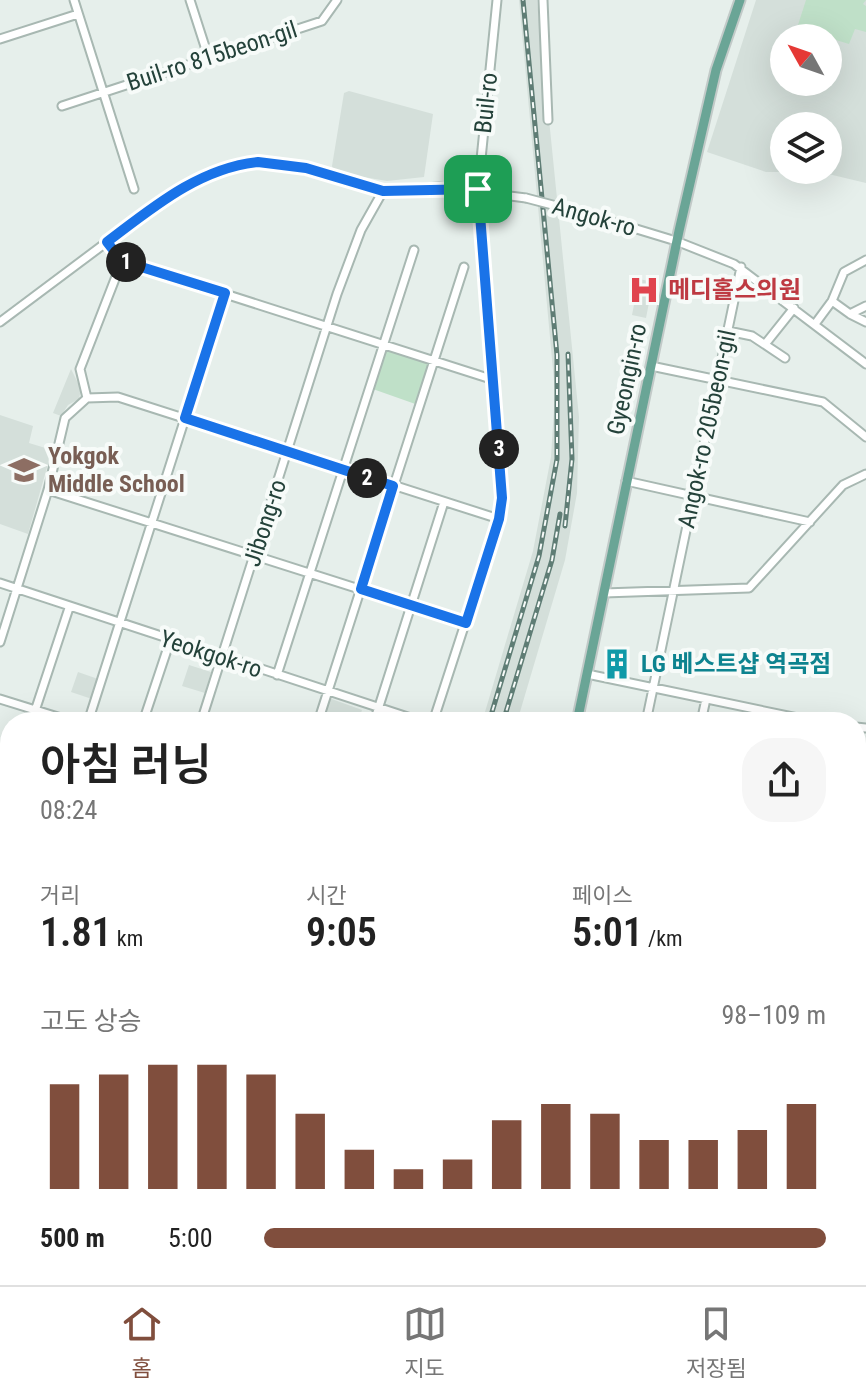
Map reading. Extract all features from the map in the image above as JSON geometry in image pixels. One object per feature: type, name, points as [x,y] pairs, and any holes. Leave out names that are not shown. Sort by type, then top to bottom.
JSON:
[{"type":"main road","name":"Gyeongin-ro","points":[[579,712],[676,241],[716,70],[740,0]]},
{"type":"street","name":"Buil-ro 815beon-gil","points":[[74,0],[134,189]]},
{"type":"street","points":[[190,0],[209,59]]},
{"type":"street","name":"Buil-ro 815beon-gil","points":[[62,106],[102,90],[209,59],[322,21],[337,0]]},
{"type":"street","name":"Buil-ro","points":[[436,712],[499,519],[502,486],[478,189],[497,0]]},
{"type":"street","points":[[543,0],[548,120]]},
{"type":"street","points":[[0,39],[78,14]]},
{"type":"street","name":"Angok-ro","points":[[0,322],[185,186],[241,163],[292,166],[383,191],[478,189],[587,214],[676,241],[741,267],[866,364]]},
{"type":"street","name":"Jibong-ro","points":[[204,712],[361,230],[383,191]]},
{"type":"street","points":[[107,242],[122,261],[494,380]]},
{"type":"street","points":[[277,675],[414,250]]},
{"type":"street","points":[[815,324],[832,301],[844,272],[866,260]]},
{"type":"street","points":[[87,398],[80,369],[122,261]]},
{"type":"street","points":[[321,712],[464,267]]},
{"type":"street","name":"Angok-ro 205beon-gil","points":[[648,712],[741,267]]},
{"type":"street","points":[[91,712],[225,293]]},
{"type":"street","points":[[832,301],[866,322]]},
{"type":"street","points":[[850,314],[866,306]]},
{"type":"street","points":[[766,343],[794,308]]},
{"type":"street","points":[[728,331],[752,336],[785,358]]},
{"type":"street","points":[[651,366],[823,402],[866,437]]},
{"type":"street","points":[[0,642],[48,490],[65,418],[87,398],[118,397],[499,519]]},
{"type":"street","points":[[604,593],[749,588],[843,485],[866,474]]},
{"type":"street","points":[[626,481],[810,522]]},
{"type":"street","points":[[48,490],[466,623]]},
{"type":"street","points":[[377,712],[444,502]]},
{"type":"street","name":"Yeokgok-ro","points":[[0,583],[391,712]]},
{"type":"street","points":[[35,711],[69,608]]},
{"type":"street","points":[[146,712],[170,641]]},
{"type":"street","points":[[587,674],[769,712]]},
{"type":"street","points":[[0,699],[39,712]]},
{"type":"street","points":[[703,712],[706,699]]},
{"type":"shaded area","points":[[519,0],[537,0],[579,417],[577,493],[565,560],[520,712],[485,712],[533,551],[551,457],[555,392]]},
{"type":"shaded area","points":[[756,0],[866,0],[866,183],[842,177],[842,112],[770,112],[770,172],[707,152]]},
{"type":"shaded area","points":[[349,91],[433,114],[424,177],[387,181],[334,172],[332,166],[344,93]]},
{"type":"shaded area","name":"메디홀스의원","points":[[639,279],[653,282],[646,318],[632,315]]},
{"type":"shaded area","points":[[71,369],[81,389],[79,399],[68,405],[61,416],[53,413]]},
{"type":"shaded area","name":"Yokgok Middle School","points":[[0,415],[33,426],[29,443],[52,450],[28,534],[0,524]]},
{"type":"shaded area","points":[[189,665],[211,672],[205,693],[182,686]]},
{"type":"shaded area","points":[[78,672],[98,679],[92,699],[71,692]]},
{"type":"shaded area","points":[[329,698],[362,710],[361,712],[325,712]]},
{"type":"green space","points":[[806,0],[866,0],[863,4],[866,6],[866,32],[855,29],[849,44],[842,42],[842,24],[798,24]]},
{"type":"green space","points":[[384,345],[435,362],[421,406],[370,388]]},
{"type":"railway","points":[[492,712],[539,556],[557,459],[557,355],[523,0]]},
{"type":"railway","points":[[565,526],[572,459],[568,354]]},
{"type":"railway","points":[[506,712],[552,560],[560,514]]},
{"type":"place","name":"메디홀스의원","points":[[644,290]]},
{"type":"place","name":"Yokgok Middle School","points":[[24,470]]},
{"type":"place","name":"LG 베스트샵 역곡점","points":[[617,664]]},
{"type":"route","points":[[241,163],[279,163],[306,168],[383,191],[439,187],[478,189],[502,498],[499,519],[466,623],[361,589],[393,486],[185,418],[225,293],[122,261],[107,242],[185,186],[241,163]]}]
